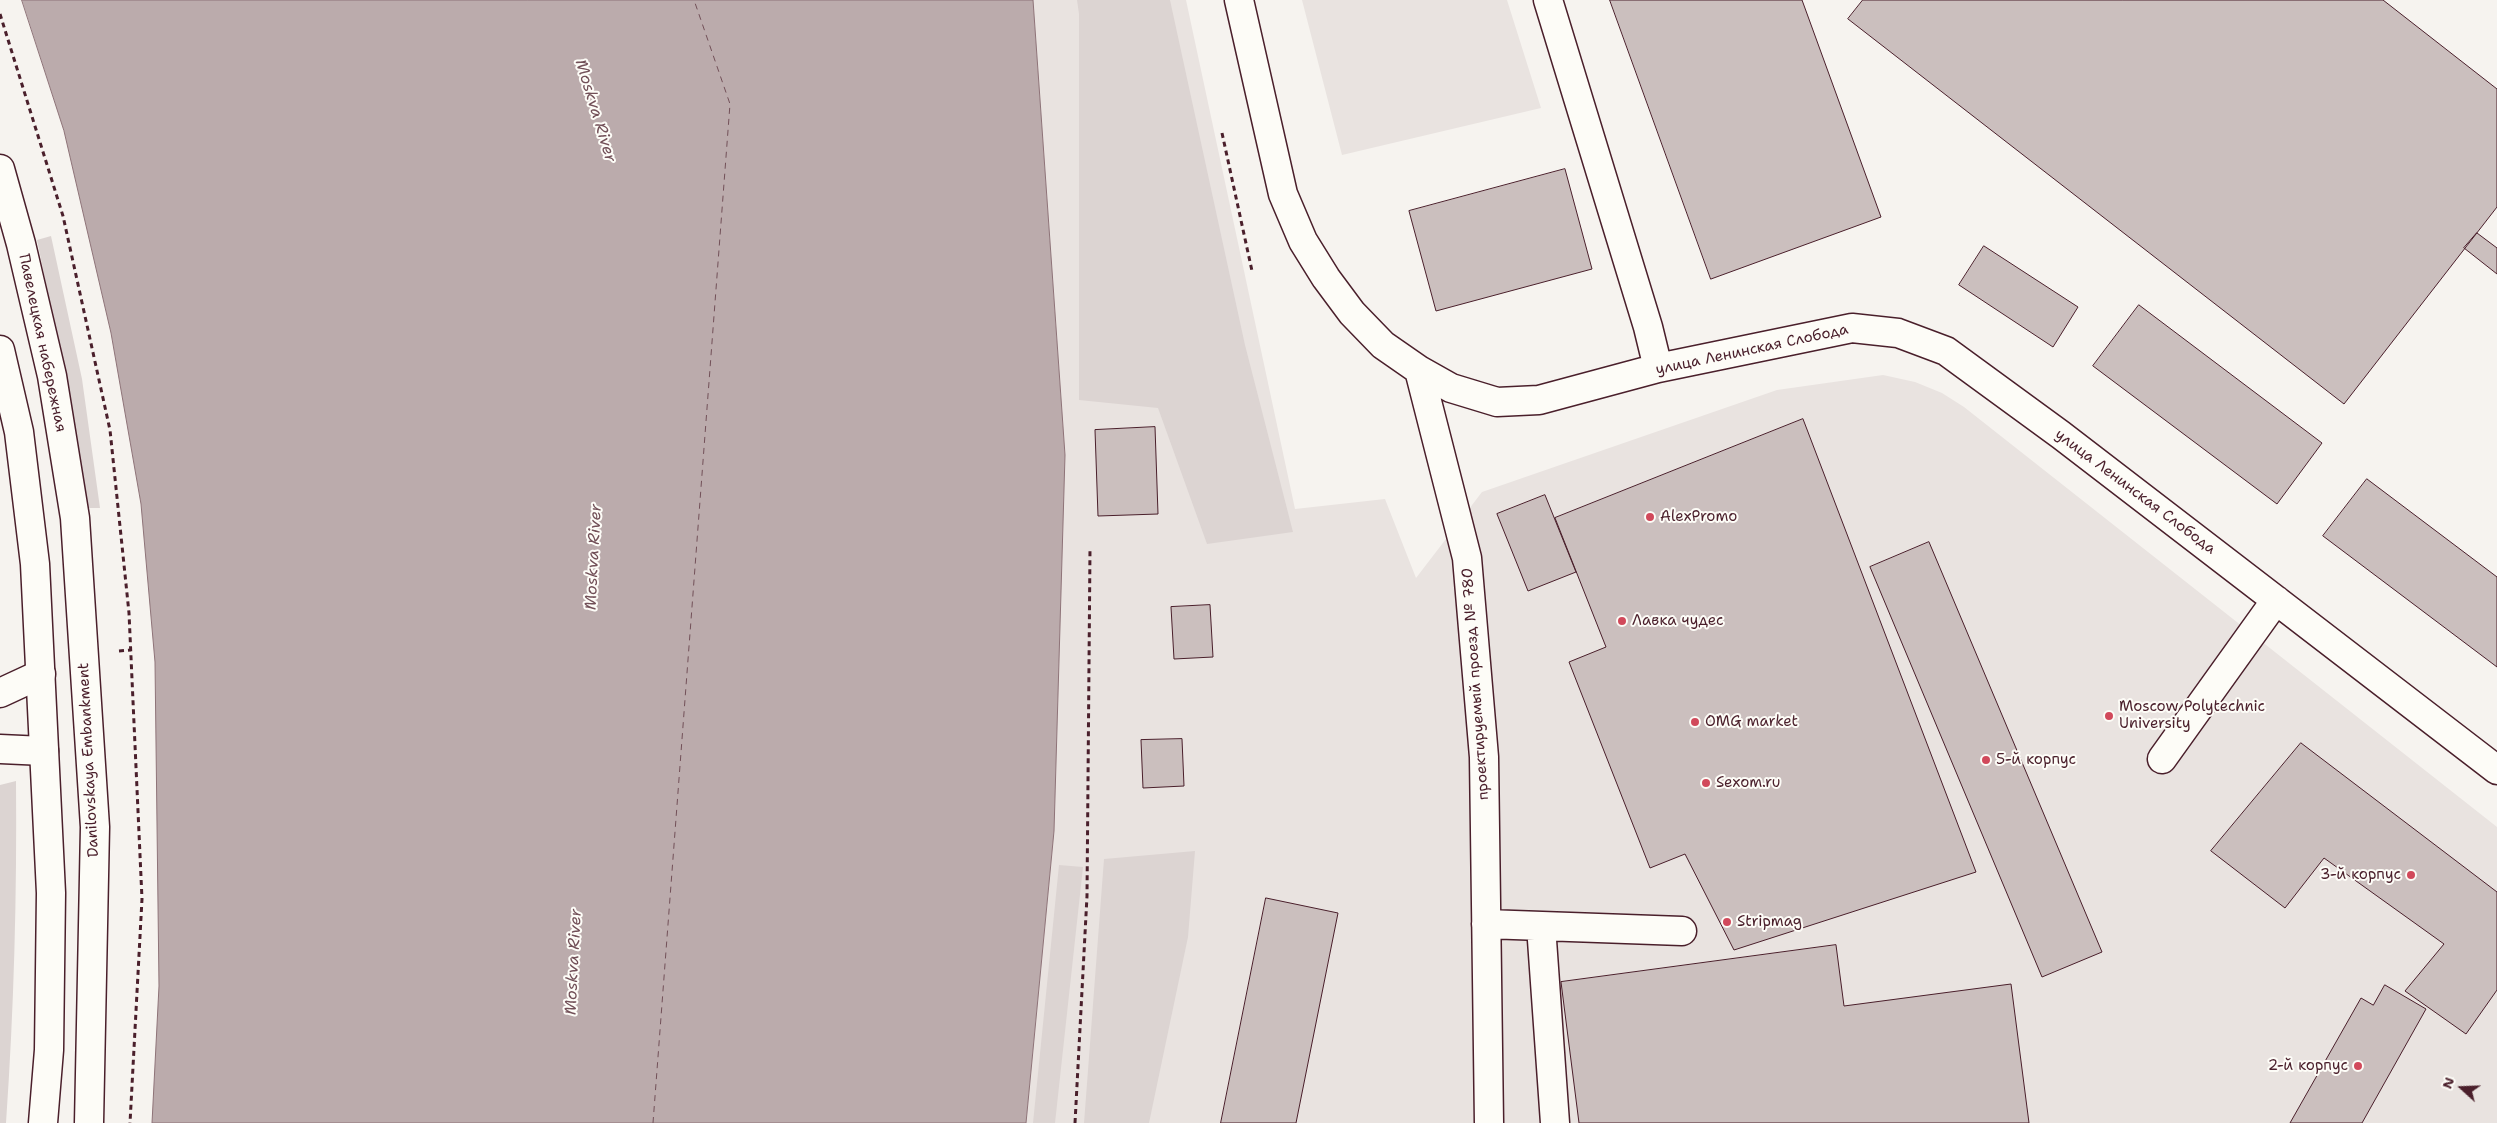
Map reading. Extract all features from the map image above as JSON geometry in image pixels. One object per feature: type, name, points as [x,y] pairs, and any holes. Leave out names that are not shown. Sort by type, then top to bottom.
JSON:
[{"type":"street","name":"улица Ленинская Слобода","points":[[1239,0],[1283,194],[1303,241],[1326,278],[1352,312],[1383,345],[1419,370],[1451,388],[1496,402],[1538,400],[1658,368],[1852,328],[1898,333],[1946,351],[2061,434],[2497,770]]},
{"type":"street","points":[[1548,0],[1648,327],[1658,368]]},
{"type":"street","name":"Павелецкая набережная","points":[[0,170],[21,244],[52,376],[75,518]]},
{"type":"street","points":[[0,350],[19,432],[35,564],[51,893],[49,1050],[43,1123]]},
{"type":"street","name":"проектируемый проезд № 780","points":[[1419,370],[1468,558],[1484,757],[1489,1123]]},
{"type":"street","name":"Danilovskaya Embankment","points":[[75,518],[95,827],[89,1123]]},
{"type":"street","points":[[2162,759],[2276,600]]},
{"type":"street","points":[[0,693],[41,674]]},
{"type":"street","points":[[0,749],[44,750]]},
{"type":"street","points":[[1486,924],[1682,931]]},
{"type":"street","points":[[1541,926],[1555,1123]]},
{"type":"path","points":[[1222,133],[1252,271]]},
{"type":"path","points":[[1075,1123],[1087,896],[1090,549]]},
{"type":"shaded area","points":[[1033,0],[1186,0],[1295,509],[1385,499],[1416,578],[1482,492],[1777,390],[1883,375],[1915,382],[1942,393],[1964,407],[2497,827],[2497,1123],[1026,1123],[1054,831],[1065,455]]},
{"type":"shaded area","points":[[1077,0],[1170,0],[1245,345],[1293,532],[1207,544],[1158,408],[1079,400],[1079,14]]},
{"type":"shaded area","points":[[1302,0],[1507,0],[1541,108],[1342,155]]},
{"type":"shaded area","points":[[51,236],[82,379],[100,508],[85,508],[66,381],[37,240]]},
{"type":"shaded area","points":[[16,781],[16,866],[11,1038],[6,1123],[0,1123],[0,785]]},
{"type":"shaded area","points":[[1195,851],[1188,937],[1149,1123],[1084,1123],[1104,859]]},
{"type":"shaded area","points":[[1059,865],[1083,867],[1055,1123],[1033,1123]]},
{"type":"water","name":"Moskva River","points":[[22,0],[1033,0],[1065,455],[1054,831],[1026,1123],[152,1123],[159,986],[155,662],[141,504],[111,333],[64,131]]},
{"type":"building","points":[[1610,0],[1802,0],[1881,217],[1711,279]]},
{"type":"building","points":[[1863,0],[2383,0],[2497,89],[2497,207],[2344,404],[1848,19]]},
{"type":"building","points":[[1565,169],[1592,269],[1436,311],[1409,211]]},
{"type":"building","points":[[2477,233],[2497,248],[2497,274],[2464,248]]},
{"type":"building","points":[[1984,246],[2078,307],[2053,347],[1959,285]]},
{"type":"building","points":[[2139,305],[2322,443],[2277,504],[2093,366]]},
{"type":"building","points":[[1803,419],[1976,872],[1734,950],[1685,854],[1650,868],[1569,662],[1606,647],[1555,518]]},
{"type":"building","points":[[1155,427],[1158,514],[1098,516],[1095,430]]},
{"type":"building","points":[[2367,479],[2497,577],[2497,667],[2323,536]]},
{"type":"building","points":[[1545,495],[1576,572],[1528,591],[1497,514]]},
{"type":"building","name":"5-й корпус","points":[[1929,542],[2102,952],[2042,977],[1870,567]]},
{"type":"building","points":[[1210,605],[1213,657],[1174,659],[1171,607]]},
{"type":"building","points":[[1182,739],[1184,786],[1143,788],[1141,740]]},
{"type":"building","name":"3-й корпус","points":[[2301,743],[2497,892],[2497,990],[2466,1034],[2405,991],[2444,944],[2324,858],[2285,908],[2211,851]]},
{"type":"building","points":[[1266,898],[1338,913],[1296,1123],[1221,1123]]},
{"type":"building","points":[[1836,945],[1844,1006],[2011,984],[2029,1123],[1579,1123],[1561,982]]},
{"type":"building","name":"2-й корпус","points":[[2385,985],[2426,1009],[2362,1123],[2290,1123],[2361,998],[2373,1005]]},
{"type":"ferry route","points":[[653,1123],[730,104],[694,0]]},
{"type":"place","name":"AlexPromo","points":[[1650,517]]},
{"type":"place","name":"Лавка чудес","points":[[1622,621]]},
{"type":"place","name":"Moscow Polytechnic University","points":[[2109,716]]},
{"type":"place","name":"OMG market","points":[[1695,722]]},
{"type":"place","name":"5-й корпус","points":[[1986,760]]},
{"type":"place","name":"Sexom.ru","points":[[1706,783]]},
{"type":"place","name":"3-й корпус","points":[[2411,875]]},
{"type":"place","name":"Stripmag","points":[[1727,922]]},
{"type":"place","name":"2-й корпус","points":[[2358,1066]]}]
